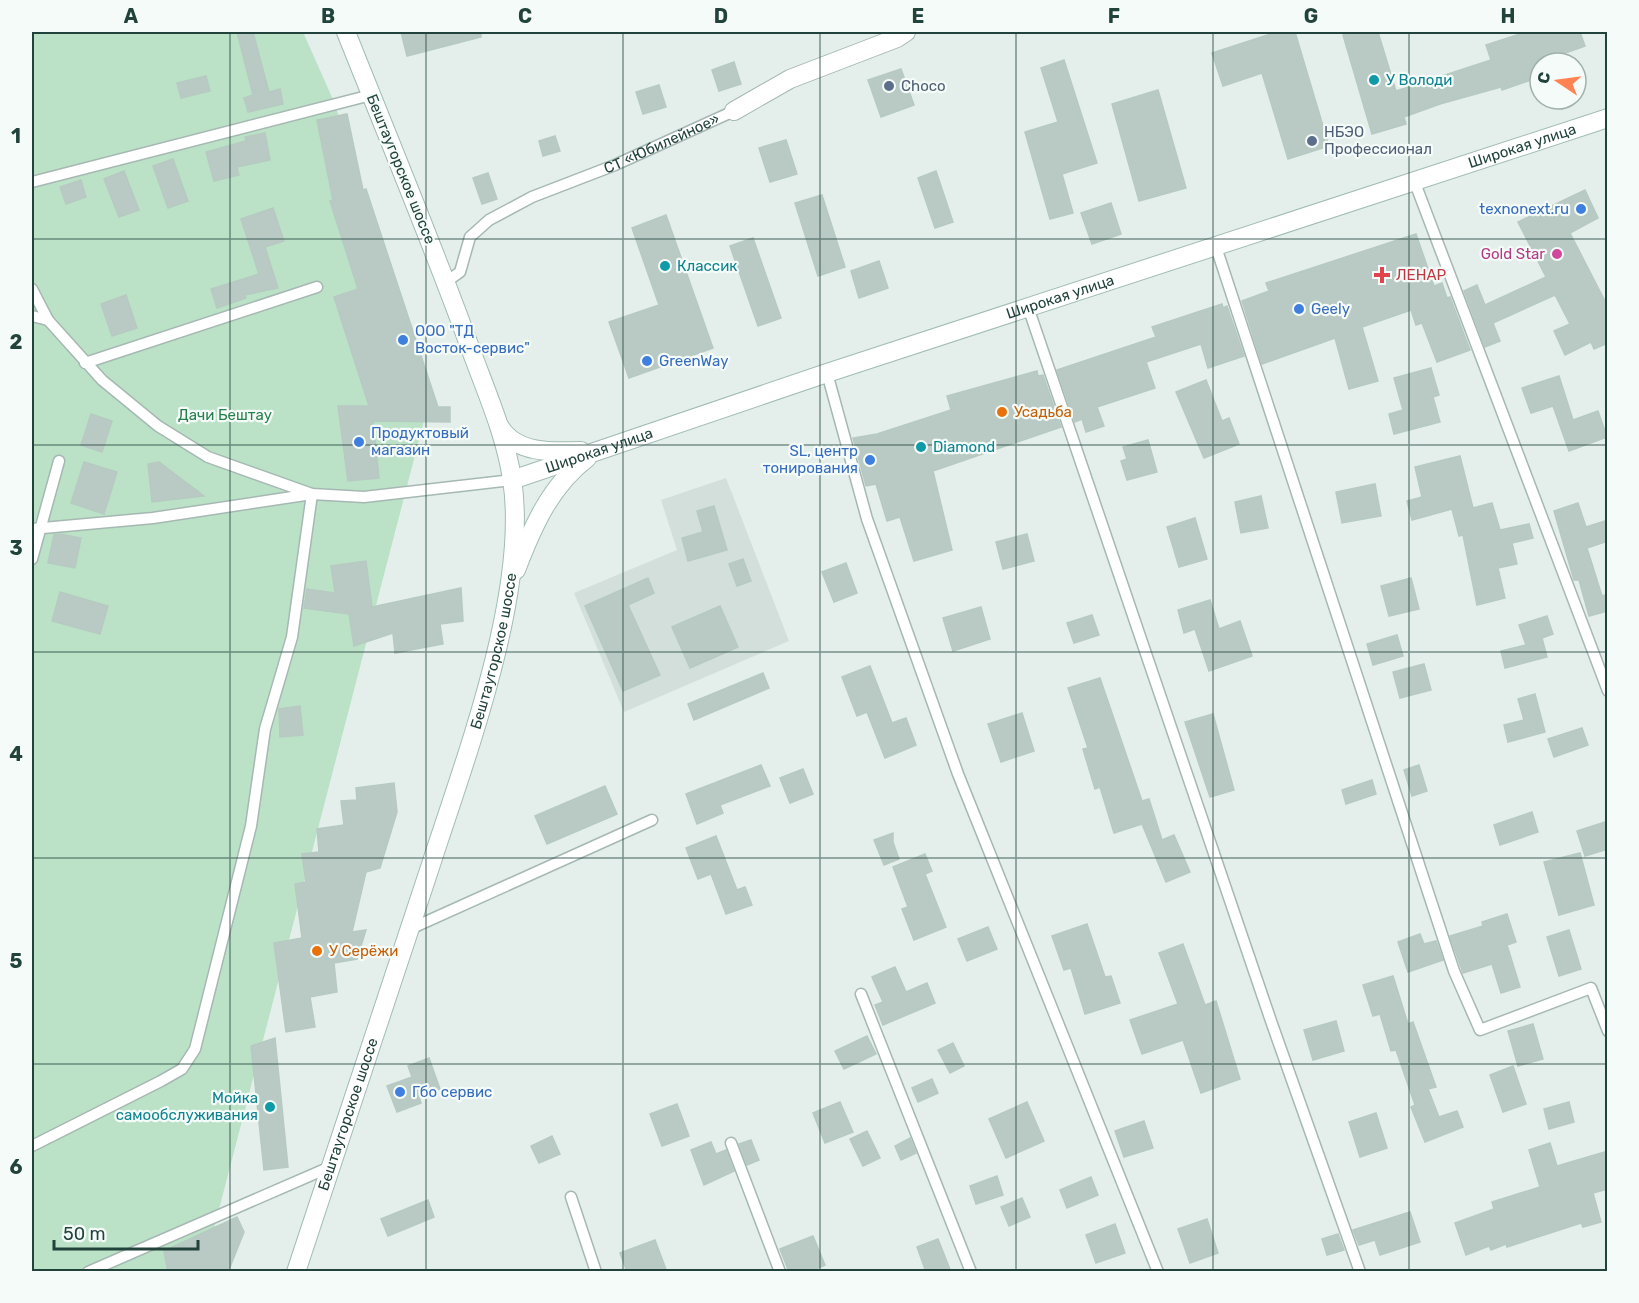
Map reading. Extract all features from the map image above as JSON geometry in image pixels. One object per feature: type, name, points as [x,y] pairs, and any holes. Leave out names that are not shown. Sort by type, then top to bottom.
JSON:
[{"type":"main road","name":"Бештаугорское шоссе","points":[[296,1272],[410,929],[489,676],[508,591],[513,537],[512,480],[498,425],[446,282],[346,32]]},
{"type":"main road","name":"СТ «Юбилейное»","points":[[734,111],[790,79],[897,38],[906,32]]},
{"type":"main road","name":"Широкая улица","points":[[512,480],[827,373],[1415,183],[1608,118]]},
{"type":"main road","points":[[498,425],[512,441],[534,449],[558,452],[598,450]]},
{"type":"main road","points":[[508,591],[533,527],[558,486],[575,467],[598,450]]},
{"type":"lane","points":[[32,182],[372,95]]},
{"type":"lane","name":"СТ «Юбилейное»","points":[[446,282],[460,272],[470,237],[489,220],[532,197],[615,165],[734,111]]},
{"type":"lane","points":[[1415,183],[1608,691]]},
{"type":"lane","points":[[1216,247],[1454,971],[1480,1030],[1591,988],[1608,1031]]},
{"type":"lane","points":[[85,363],[317,287]]},
{"type":"lane","points":[[32,289],[48,320],[85,363],[158,426],[208,457],[312,494]]},
{"type":"lane","points":[[1028,307],[1267,1009],[1360,1272]]},
{"type":"lane","points":[[32,316],[48,320]]},
{"type":"lane","points":[[827,373],[867,519],[958,774],[1158,1272]]},
{"type":"lane","points":[[32,559],[35,528],[59,461]]},
{"type":"lane","points":[[35,528],[153,518],[312,494],[364,497],[512,480]]},
{"type":"lane","points":[[32,1146],[182,1069],[195,1049],[251,826],[265,729],[292,637],[312,494]]},
{"type":"lane","points":[[410,929],[652,819]]},
{"type":"lane","points":[[861,994],[971,1272]]},
{"type":"lane","points":[[731,1143],[780,1272]]},
{"type":"lane","points":[[88,1272],[330,1167]]},
{"type":"lane","points":[[571,1197],[596,1272]]},
{"type":"shaded area","points":[[726,478],[789,641],[624,712],[574,593],[677,550],[661,500]]},
{"type":"green space","name":"Дачи Бештау","points":[[32,32],[303,32],[335,104],[426,413],[203,1271],[32,1271]]},
{"type":"building","points":[[237,32],[253,32],[269,92],[280,89],[283,104],[248,112],[244,98],[253,95]]},
{"type":"building","points":[[401,32],[481,32],[481,37],[407,56]]},
{"type":"building","points":[[1277,32],[1295,32],[1329,146],[1288,159],[1262,73],[1223,86],[1212,53]]},
{"type":"building","points":[[1354,32],[1378,32],[1396,91],[1491,60],[1486,45],[1526,32],[1580,32],[1585,46],[1571,51],[1528,51],[1528,81],[1502,90],[1501,87],[1440,104],[1404,117],[1406,124],[1372,134],[1343,35]]},
{"type":"building","points":[[1064,60],[1097,163],[1062,174],[1073,213],[1050,219],[1025,132],[1058,122],[1041,68]]},
{"type":"building","points":[[734,62],[741,84],[719,91],[712,70]]},
{"type":"building","points":[[901,69],[914,105],[881,117],[868,80]]},
{"type":"building","points":[[206,76],[210,91],[181,98],[177,83]]},
{"type":"building","points":[[659,85],[666,107],[643,114],[636,92]]},
{"type":"building","points":[[1158,90],[1186,188],[1139,201],[1112,104]]},
{"type":"building","points":[[347,114],[363,190],[366,189],[438,407],[450,407],[450,422],[373,421],[379,478],[348,481],[338,406],[369,406],[334,297],[358,289],[330,201],[333,200],[317,120]]},
{"type":"building","points":[[265,133],[270,160],[237,167],[239,175],[214,181],[206,152],[246,141],[245,137]]},
{"type":"building","points":[[555,136],[560,151],[543,156],[539,141]]},
{"type":"building","points":[[786,140],[797,174],[770,182],[759,148]]},
{"type":"building","points":[[173,159],[188,201],[168,208],[153,166]]},
{"type":"building","points":[[124,171],[139,210],[119,217],[104,179]]},
{"type":"building","points":[[936,171],[953,222],[935,228],[918,178]]},
{"type":"building","points":[[488,173],[497,199],[482,204],[473,178]]},
{"type":"building","points":[[81,180],[86,197],[66,204],[60,187]]},
{"type":"building","points":[[1585,190],[1598,218],[1570,233],[1608,307],[1608,343],[1594,349],[1591,342],[1565,355],[1554,331],[1570,324],[1555,295],[1493,323],[1500,341],[1485,347],[1464,291],[1477,285],[1485,305],[1546,277],[1518,222]]},
{"type":"building","points":[[822,195],[845,267],[818,276],[795,203]]},
{"type":"building","points":[[1111,203],[1121,234],[1092,244],[1081,213]]},
{"type":"building","points":[[273,208],[284,241],[265,247],[278,288],[245,295],[246,298],[217,308],[211,289],[259,274],[241,219]]},
{"type":"building","name":"Классик","points":[[666,215],[713,348],[629,378],[609,322],[659,305],[632,228]]},
{"type":"building","points":[[1416,234],[1434,286],[1442,283],[1447,298],[1450,297],[1470,350],[1437,362],[1422,323],[1416,325],[1411,310],[1362,327],[1378,381],[1349,389],[1335,338],[1262,364],[1242,301],[1269,291],[1266,283]]},
{"type":"building","points":[[753,238],[781,318],[758,326],[730,246]]},
{"type":"building","points":[[879,261],[888,288],[859,298],[851,271]]},
{"type":"building","points":[[126,295],[137,328],[112,336],[101,304]]},
{"type":"building","points":[[1222,304],[1223,308],[1227,306],[1244,356],[1208,368],[1201,344],[1146,362],[1155,388],[1097,407],[1104,426],[1086,432],[1082,419],[1075,422],[1057,370],[1156,337],[1152,327]]},
{"type":"building","points":[[1431,368],[1439,395],[1433,397],[1440,422],[1394,434],[1389,414],[1403,410],[1394,378]]},
{"type":"building","points":[[1037,371],[1038,376],[1043,375],[1061,427],[933,471],[952,550],[914,561],[900,517],[887,521],[876,484],[866,486],[853,438],[877,434],[951,410],[947,396]]},
{"type":"building","points":[[1559,376],[1573,420],[1598,411],[1607,437],[1569,451],[1553,406],[1531,413],[1522,388]]},
{"type":"building","points":[[1206,380],[1222,421],[1229,418],[1239,444],[1204,458],[1176,392]]},
{"type":"building","points":[[91,414],[112,421],[102,452],[81,445]]},
{"type":"building","points":[[1148,440],[1157,472],[1127,480],[1121,461],[1127,459],[1123,447]]},
{"type":"building","points":[[1460,456],[1473,508],[1492,503],[1500,530],[1529,524],[1533,538],[1512,543],[1517,564],[1498,568],[1505,598],[1477,605],[1463,535],[1459,536],[1452,509],[1412,520],[1407,501],[1422,497],[1415,467]]},
{"type":"building","points":[[84,462],[117,472],[104,514],[71,503]]},
{"type":"building","points":[[159,462],[204,496],[152,502],[148,464]]},
{"type":"building","points":[[1375,484],[1381,516],[1342,523],[1336,492]]},
{"type":"building","points":[[1261,496],[1268,528],[1241,533],[1235,502]]},
{"type":"building","points":[[1578,503],[1586,527],[1608,520],[1608,541],[1587,548],[1602,596],[1608,594],[1608,611],[1589,616],[1579,580],[1574,580],[1554,511]]},
{"type":"building","points":[[714,506],[727,550],[688,561],[682,538],[703,532],[697,511]]},
{"type":"building","points":[[1195,518],[1207,559],[1179,567],[1167,527]]},
{"type":"building","points":[[1027,534],[1034,561],[1003,569],[996,542]]},
{"type":"building","points":[[54,535],[81,538],[75,568],[48,563]]},
{"type":"building","points":[[743,559],[751,581],[737,586],[729,564]]},
{"type":"building","points":[[366,561],[372,607],[461,588],[463,621],[440,624],[443,644],[395,653],[393,633],[354,646],[349,614],[304,608],[307,589],[335,593],[331,566]]},
{"type":"building","points":[[846,563],[857,593],[834,602],[822,572]]},
{"type":"building","points":[[648,578],[654,593],[628,605],[660,675],[623,691],[585,606]]},
{"type":"building","points":[[1411,578],[1419,609],[1389,616],[1381,586]]},
{"type":"building","points":[[60,592],[108,606],[100,634],[52,621]]},
{"type":"building","points":[[1210,600],[1219,629],[1240,621],[1252,656],[1209,671],[1195,629],[1184,633],[1178,610]]},
{"type":"building","points":[[720,606],[738,647],[690,668],[672,627]]},
{"type":"building","points":[[981,607],[990,639],[953,651],[943,618]]},
{"type":"building","points":[[1092,615],[1099,635],[1074,643],[1067,623]]},
{"type":"building","points":[[1547,616],[1553,634],[1542,638],[1547,657],[1505,668],[1501,651],[1526,645],[1519,625]]},
{"type":"building","points":[[1397,635],[1403,656],[1373,665],[1367,644]]},
{"type":"building","points":[[1424,664],[1431,690],[1400,698],[1393,672]]},
{"type":"building","points":[[870,666],[892,723],[906,718],[916,745],[885,758],[867,712],[857,716],[842,677]]},
{"type":"building","points":[[763,673],[769,688],[694,720],[688,704]]},
{"type":"building","points":[[1100,678],[1142,801],[1149,799],[1162,840],[1174,835],[1190,872],[1166,882],[1142,824],[1114,833],[1100,787],[1095,789],[1083,749],[1088,748],[1068,688]]},
{"type":"building","points":[[1535,694],[1545,732],[1508,742],[1504,725],[1524,720],[1518,699]]},
{"type":"building","points":[[300,706],[303,735],[280,737],[279,709]]},
{"type":"building","points":[[1022,713],[1034,751],[1001,762],[988,724]]},
{"type":"building","points":[[1213,714],[1234,790],[1210,797],[1185,722]]},
{"type":"building","points":[[1582,728],[1588,745],[1554,757],[1548,739]]},
{"type":"building","points":[[761,765],[770,786],[720,805],[723,813],[697,824],[686,794]]},
{"type":"building","points":[[1419,765],[1427,791],[1412,796],[1404,770]]},
{"type":"building","points":[[803,769],[813,794],[790,803],[780,778]]},
{"type":"building","points":[[1372,780],[1376,794],[1346,804],[1342,790]]},
{"type":"building","points":[[394,783],[397,812],[380,868],[366,872],[352,932],[366,930],[357,959],[334,963],[337,992],[310,997],[315,1027],[286,1032],[274,943],[302,938],[295,884],[306,882],[302,854],[319,852],[317,829],[344,825],[341,801],[357,800],[356,788]]},
{"type":"building","points":[[605,786],[617,814],[547,844],[535,816]]},
{"type":"building","points":[[1532,812],[1538,832],[1500,845],[1494,825]]},
{"type":"building","points":[[1608,821],[1608,849],[1585,856],[1577,831]]},
{"type":"building","points":[[893,833],[893,842],[899,859],[884,865],[874,840]]},
{"type":"building","points":[[716,836],[737,890],[745,887],[752,905],[726,914],[711,874],[698,879],[686,848]]},
{"type":"building","points":[[1580,853],[1594,905],[1559,915],[1544,862]]},
{"type":"building","points":[[925,854],[932,871],[925,874],[946,927],[914,940],[902,909],[908,907],[893,867]]},
{"type":"building","points":[[1507,914],[1516,942],[1507,945],[1520,987],[1501,993],[1492,964],[1463,973],[1450,936],[1483,926],[1482,922]]},
{"type":"building","points":[[1087,924],[1105,977],[1111,976],[1120,1003],[1085,1014],[1071,968],[1064,970],[1052,936]]},
{"type":"building","points":[[988,927],[997,949],[967,961],[958,939]]},
{"type":"building","points":[[1569,930],[1581,969],[1559,976],[1547,937]]},
{"type":"building","points":[[1420,934],[1424,944],[1436,941],[1443,960],[1408,972],[1398,942]]},
{"type":"building","points":[[1183,944],[1205,1005],[1216,1001],[1240,1079],[1201,1093],[1183,1040],[1142,1054],[1130,1020],[1178,1004],[1159,953]]},
{"type":"building","points":[[895,967],[906,992],[927,983],[935,1003],[883,1025],[875,1005],[883,1002],[872,977]]},
{"type":"building","points":[[1393,976],[1408,1024],[1413,1022],[1436,1087],[1428,1089],[1439,1117],[1457,1111],[1463,1127],[1425,1142],[1411,1107],[1415,1105],[1396,1050],[1391,1051],[1380,1014],[1373,1016],[1363,985]]},
{"type":"building","points":[[1336,1021],[1344,1051],[1313,1060],[1304,1030]]},
{"type":"building","points":[[1533,1024],[1543,1059],[1518,1066],[1508,1031]]},
{"type":"building","points":[[867,1036],[876,1054],[844,1069],[835,1051]]},
{"type":"building","name":"Мойка самообслуживания","points":[[275,1038],[288,1167],[264,1170],[251,1046]]},
{"type":"building","points":[[953,1043],[964,1066],[950,1073],[938,1050]]},
{"type":"building","points":[[429,1058],[440,1089],[419,1097],[421,1103],[397,1112],[387,1086],[412,1077],[408,1066]]},
{"type":"building","points":[[1513,1066],[1526,1104],[1503,1112],[1490,1075]]},
{"type":"building","points":[[932,1079],[938,1093],[918,1102],[912,1088]]},
{"type":"building","points":[[840,1102],[853,1132],[825,1143],[813,1113]]},
{"type":"building","points":[[1027,1102],[1044,1141],[1006,1158],[989,1119]]},
{"type":"building","points":[[1569,1102],[1574,1122],[1549,1129],[1544,1109]]},
{"type":"building","points":[[677,1104],[689,1136],[662,1146],[650,1114]]},
{"type":"building","points":[[1376,1113],[1387,1148],[1360,1157],[1349,1122]]},
{"type":"building","points":[[1144,1121],[1153,1148],[1124,1157],[1115,1131]]},
{"type":"building","points":[[867,1131],[880,1158],[863,1166],[850,1139]]},
{"type":"building","points":[[552,1136],[560,1154],[539,1163],[531,1146]]},
{"type":"building","points":[[910,1138],[916,1153],[901,1160],[895,1146]]},
{"type":"building","points":[[751,1140],[759,1160],[747,1165],[739,1144]]},
{"type":"building","points":[[711,1142],[716,1154],[726,1150],[734,1171],[704,1185],[691,1150]]},
{"type":"building","points":[[1550,1143],[1557,1166],[1608,1151],[1608,1189],[1593,1193],[1601,1222],[1583,1227],[1581,1223],[1507,1247],[1506,1244],[1491,1250],[1489,1246],[1466,1255],[1455,1223],[1494,1209],[1492,1202],[1540,1187],[1529,1150]]},
{"type":"building","points":[[997,1176],[1003,1195],[976,1204],[970,1186]]},
{"type":"building","points":[[1091,1177],[1098,1195],[1067,1208],[1060,1190]]},
{"type":"building","points":[[1022,1198],[1030,1217],[1009,1226],[1001,1207]]},
{"type":"building","points":[[428,1200],[434,1217],[388,1236],[381,1219]]},
{"type":"building","points":[[1410,1212],[1420,1242],[1380,1255],[1375,1240],[1359,1245],[1353,1230]]},
{"type":"building","points":[[237,1217],[244,1232],[228,1272],[168,1272],[164,1251]]},
{"type":"building","points":[[1207,1219],[1218,1253],[1190,1263],[1178,1229]]},
{"type":"building","points":[[1115,1224],[1125,1253],[1096,1263],[1086,1235]]},
{"type":"building","points":[[1338,1234],[1344,1250],[1327,1255],[1322,1239]]},
{"type":"building","points":[[813,1236],[825,1265],[809,1272],[789,1272],[780,1249]]},
{"type":"building","points":[[938,1239],[951,1272],[926,1272],[917,1247]]},
{"type":"building","points":[[655,1240],[667,1272],[627,1272],[620,1253]]},
{"type":"place","name":"У Володи","points":[[1374,80]]},
{"type":"place","name":"Choco","points":[[889,86]]},
{"type":"place","name":"НБЭО Профессионал","points":[[1312,141]]},
{"type":"place","name":"texnonext.ru","points":[[1581,209]]},
{"type":"place","name":"Gold Star","points":[[1557,254]]},
{"type":"place","name":"Классик","points":[[665,266]]},
{"type":"place","name":"ЛЕНАР","points":[[1382,275]]},
{"type":"place","name":"Geely","points":[[1299,309]]},
{"type":"place","name":"ООО \"ТД Восток-сервис\"","points":[[403,340]]},
{"type":"place","name":"GreenWay","points":[[647,361]]},
{"type":"place","name":"Усадьба","points":[[1002,412]]},
{"type":"place","name":"Продуктовый магазин","points":[[359,442]]},
{"type":"place","name":"Diamond","points":[[921,447]]},
{"type":"place","name":"SL, центр тонирования","points":[[870,460]]},
{"type":"place","name":"У Серёжи","points":[[317,951]]},
{"type":"place","name":"Гбо cервис","points":[[400,1092]]},
{"type":"place","name":"Мойка самообслуживания","points":[[270,1107]]}]
